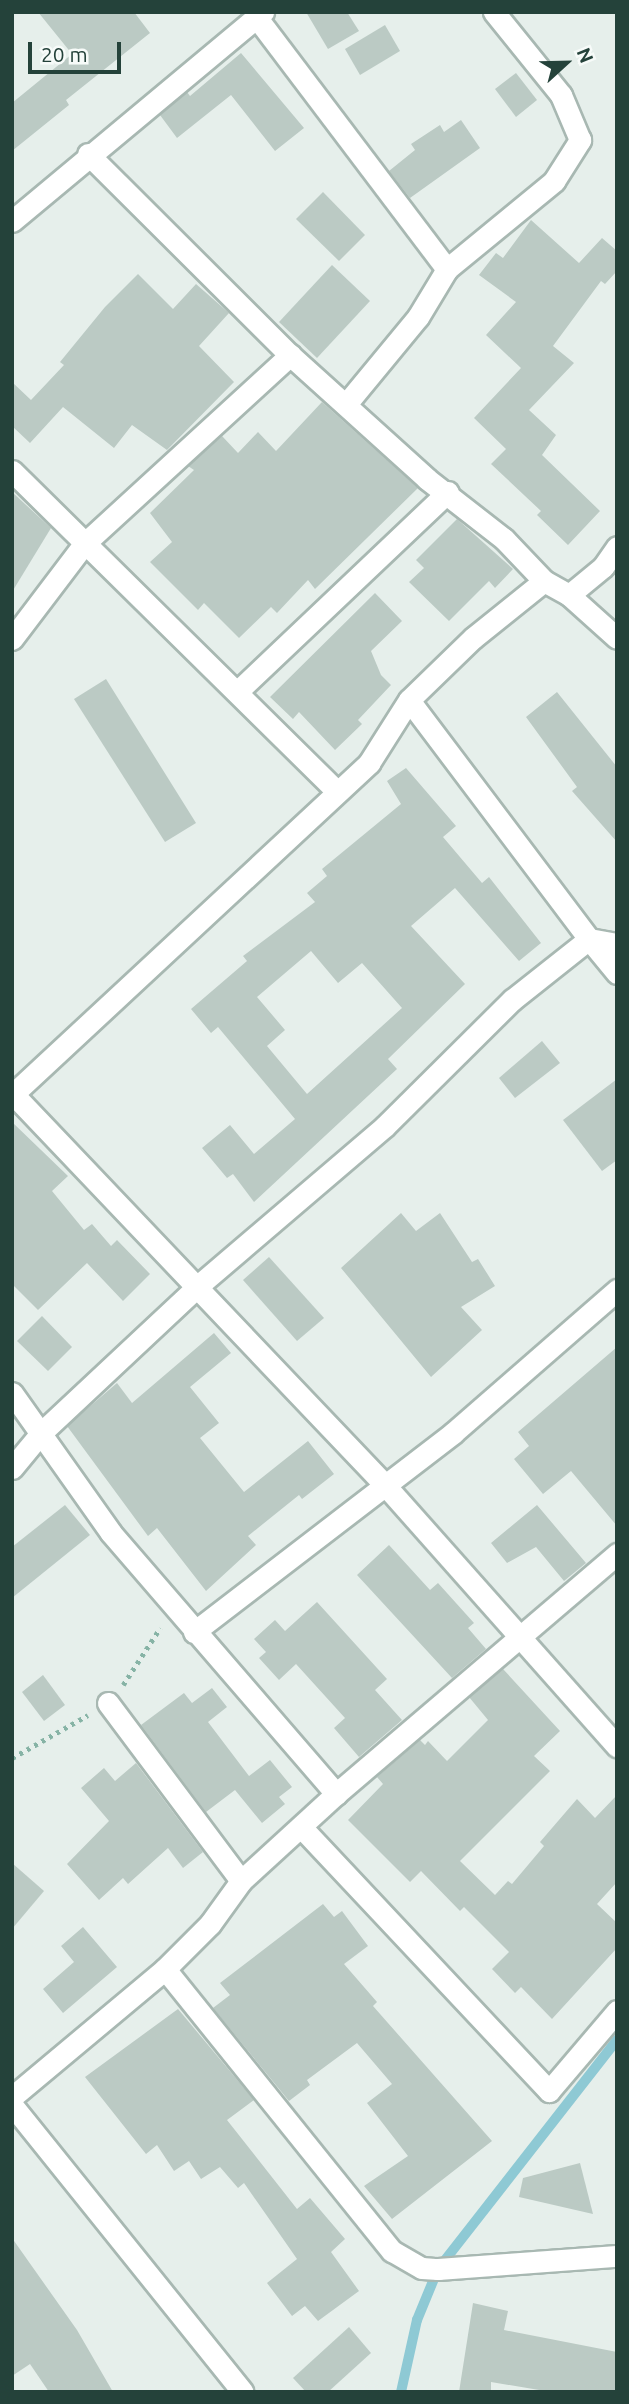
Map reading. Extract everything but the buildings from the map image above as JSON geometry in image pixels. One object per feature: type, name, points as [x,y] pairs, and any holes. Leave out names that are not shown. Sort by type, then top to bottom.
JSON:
[{"type":"street","points":[[347,403],[418,317],[447,269],[554,181],[580,140],[561,95],[494,12]]},
{"type":"street","points":[[12,221],[88,154],[260,15],[447,269]]},
{"type":"street","points":[[88,154],[290,355],[504,539],[544,581],[569,595],[617,639]]},
{"type":"street","points":[[12,639],[85,544],[290,355]]},
{"type":"street","points":[[12,471],[238,691],[337,792]]},
{"type":"street","points":[[238,691],[448,492]]},
{"type":"street","points":[[569,595],[603,567],[617,547]]},
{"type":"street","points":[[544,581],[473,638],[409,700],[369,763],[13,1094],[199,1285],[384,1484],[617,1746]]},
{"type":"street","points":[[409,700],[617,974]]},
{"type":"street","points":[[12,1468],[41,1433],[199,1285],[385,1125],[512,1000],[589,939],[617,944]]},
{"type":"street","points":[[194,1632],[453,1433],[617,1290]]},
{"type":"street","points":[[12,1394],[111,1533],[336,1794]]},
{"type":"street","points":[[12,2097],[165,1969],[210,1924],[241,1881],[302,1828],[336,1794],[520,1640],[617,1554]]},
{"type":"street","points":[[108,1703],[241,1881]]},
{"type":"street","points":[[302,1828],[550,2091],[617,2011]]},
{"type":"street","points":[[165,1969],[392,2251],[422,2268],[438,2269],[617,2256]]},
{"type":"street","points":[[12,2105],[243,2392]]},
{"type":"waterway","points":[[401,2392],[417,2320],[438,2269],[617,2040]]}]
